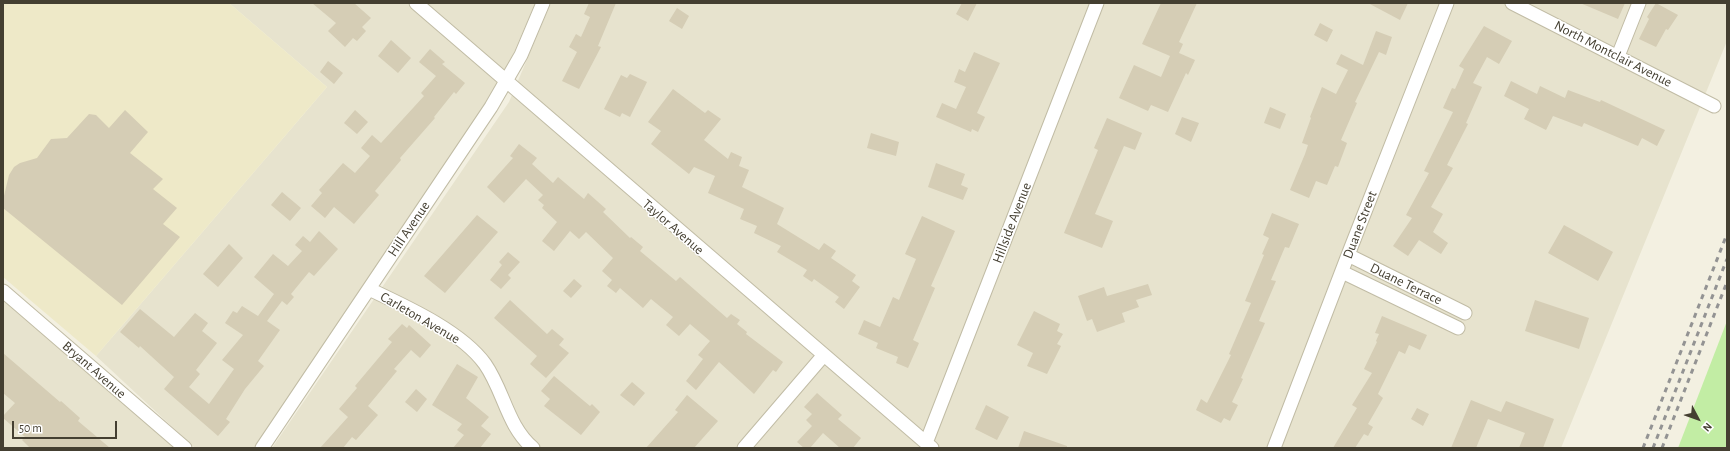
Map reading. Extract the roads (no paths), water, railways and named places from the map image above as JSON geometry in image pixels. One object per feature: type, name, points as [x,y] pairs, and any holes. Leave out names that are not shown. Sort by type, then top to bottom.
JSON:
[{"type":"street","name":"Taylor Avenue","points":[[416,3],[929,446]]},
{"type":"street","name":"Hill Avenue","points":[[262,448],[491,107],[520,55],[542,3]]},
{"type":"street","name":"Hillside Avenue","points":[[929,446],[1097,3]]},
{"type":"street","name":"Duane Street","points":[[1274,448],[1447,3]]},
{"type":"street","name":"North Montclair Avenue","points":[[1512,3],[1714,106]]},
{"type":"street","points":[[1618,56],[1639,3]]},
{"type":"street","name":"Duane Terrace","points":[[1348,255],[1465,312]]},
{"type":"street","points":[[1342,272],[1458,328]]},
{"type":"street","name":"Carleton Avenue","points":[[369,289],[433,322],[475,353],[492,376],[511,420],[519,433],[533,448]]},
{"type":"street","name":"Bryant Avenue","points":[[3,291],[185,448]]},
{"type":"street","points":[[744,448],[823,356]]},
{"type":"railway","points":[[1643,448],[1727,234]]},
{"type":"railway","points":[[1653,448],[1727,259]]},
{"type":"railway","points":[[1662,448],[1727,282]]}]
